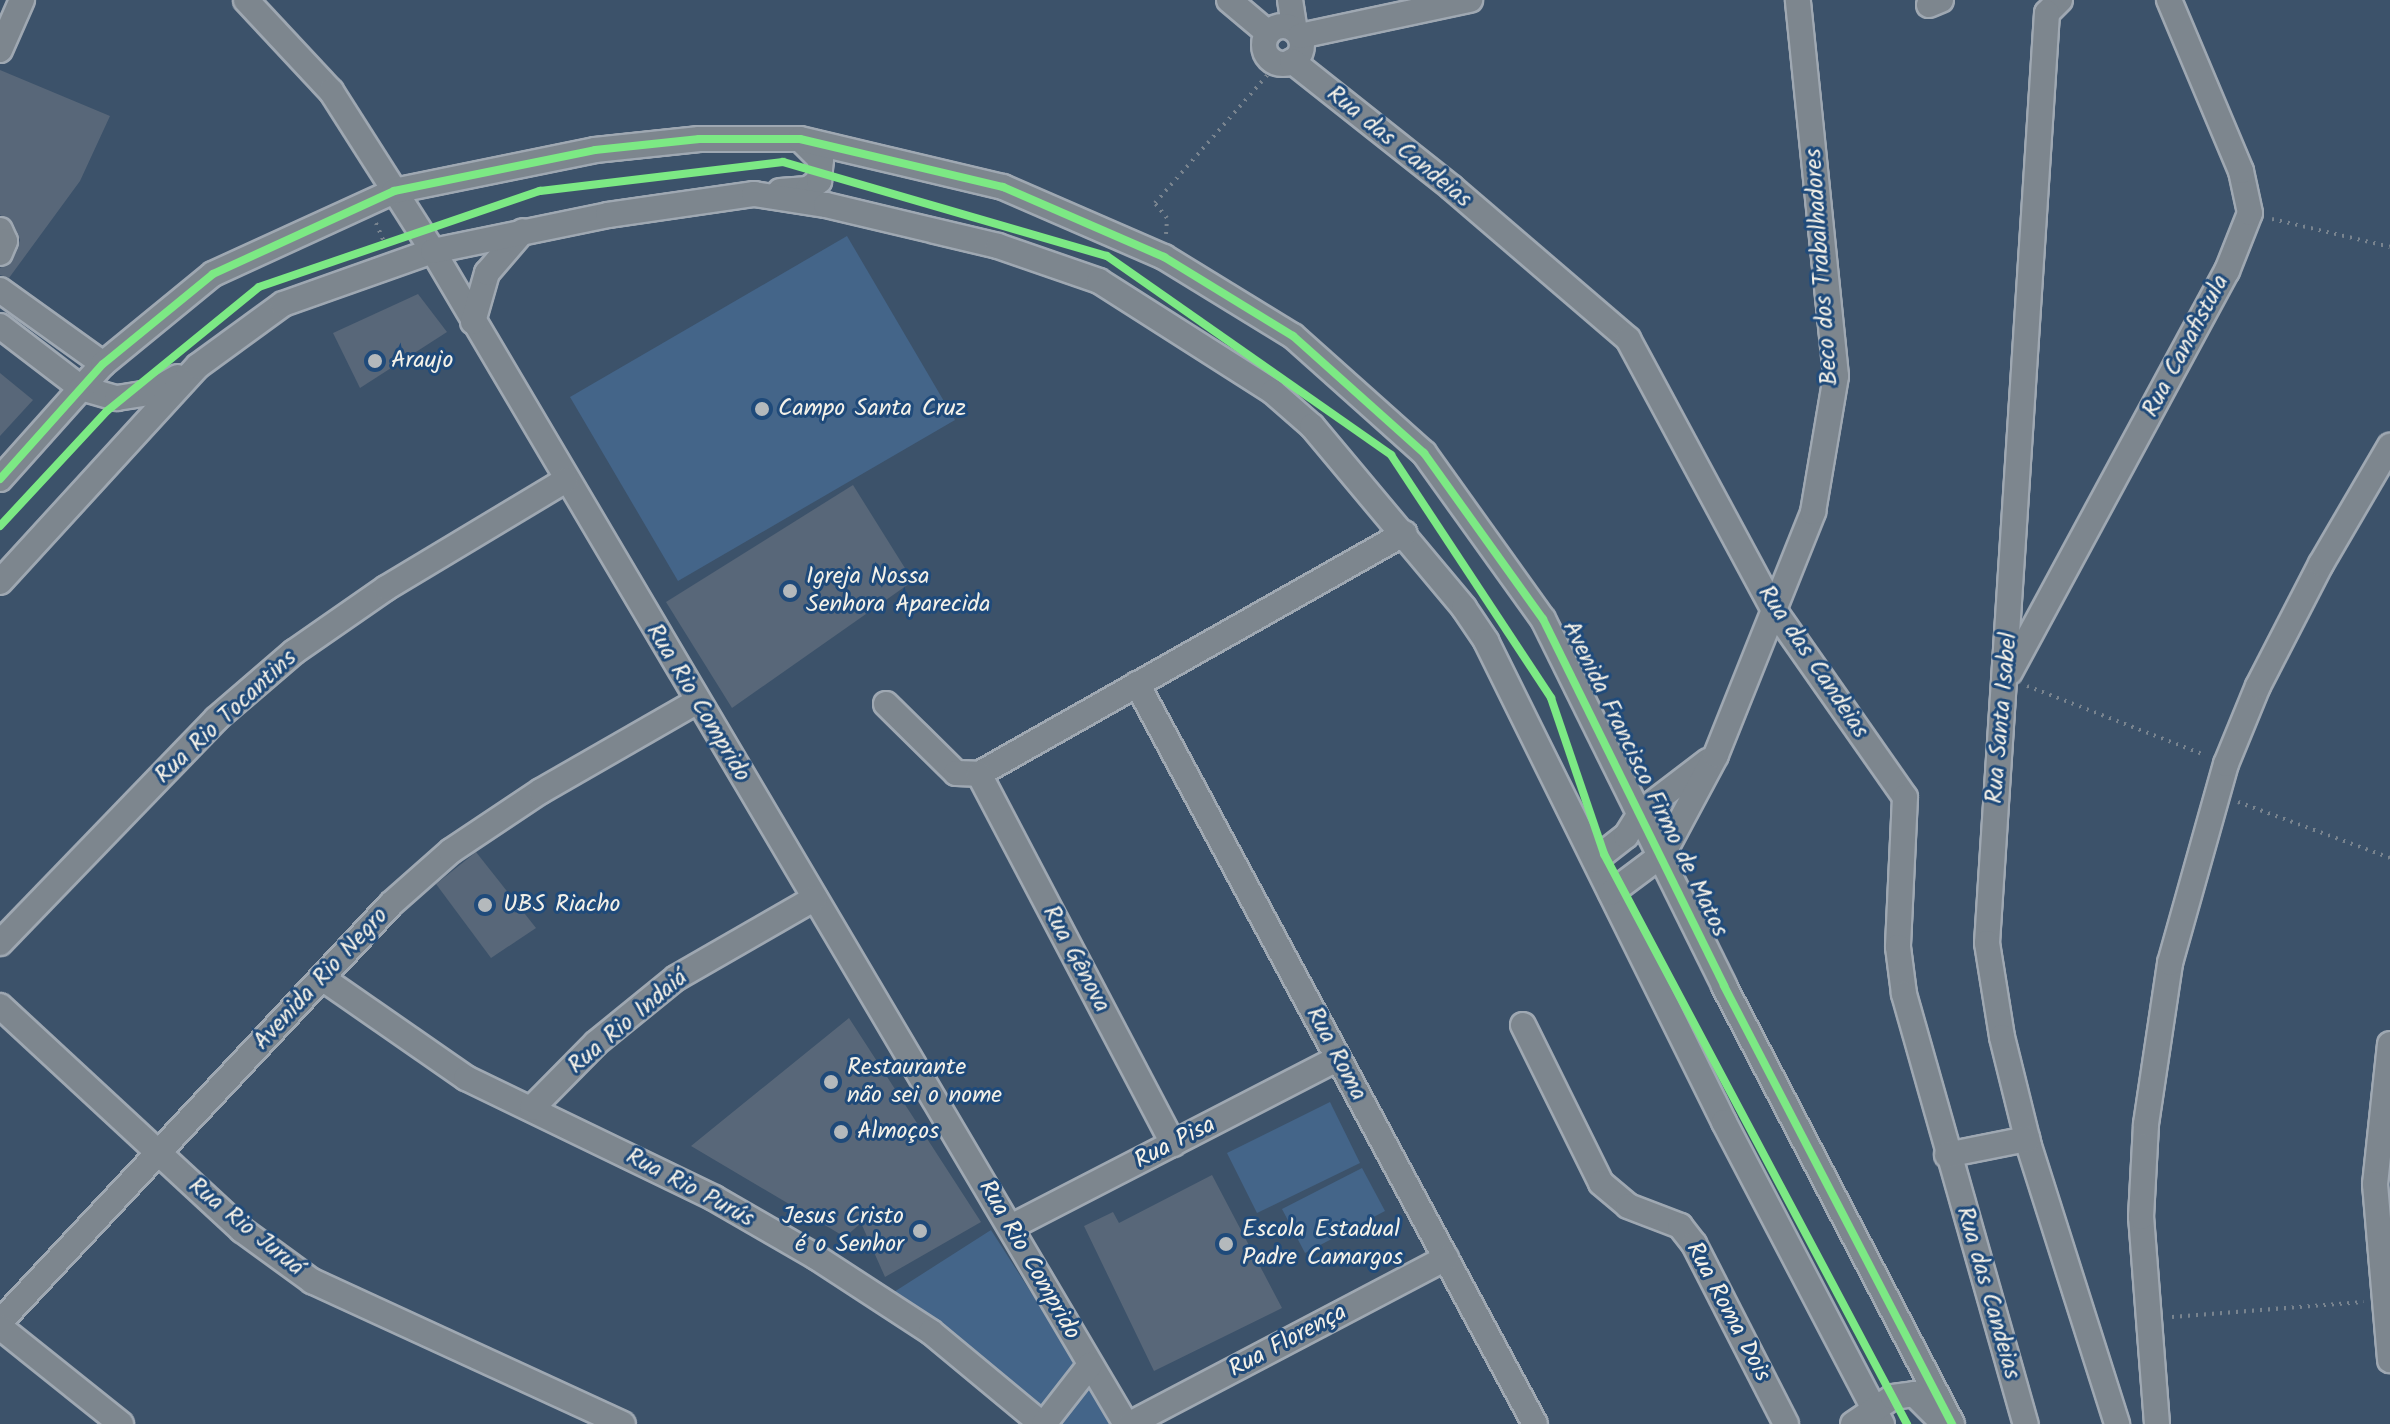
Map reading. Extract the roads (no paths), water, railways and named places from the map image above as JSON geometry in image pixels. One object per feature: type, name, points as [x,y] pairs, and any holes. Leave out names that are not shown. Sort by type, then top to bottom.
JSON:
[{"type":"street","points":[[0,50],[22,0]]},
{"type":"street","name":"Rua Rio Comprido","points":[[246,0],[331,91],[427,242],[696,702],[1128,1424]]},
{"type":"street","points":[[1229,0],[1268,33]]},
{"type":"street","points":[[1268,33],[1266,54],[1285,62],[1301,50],[1290,0]]},
{"type":"street","points":[[1268,33],[1281,26],[1297,33],[1470,0]]},
{"type":"street","name":"Beco dos Trabalhadores","points":[[1611,893],[1663,854],[1716,755],[1813,512],[1836,376],[1798,0]]},
{"type":"street","name":"Rua Santa Isabel","points":[[2060,0],[2047,13],[2007,678],[1997,726],[1987,943],[2002,1037],[2027,1139],[2117,1424]]},
{"type":"street","name":"Rua Canafistula","points":[[2007,678],[2227,271],[2250,213],[2241,171],[2169,0]]},
{"type":"street","name":"Rua das Candeias","points":[[1285,62],[1452,188],[1628,339],[1774,610],[1905,797],[1898,947],[1904,994],[1947,1155],[2026,1424]]},
{"type":"street","name":"Avenida Francisco Firmo de Matos","points":[[0,479],[103,364],[213,274],[394,191],[595,150],[699,139],[800,139],[1003,187],[1164,257],[1293,336],[1424,453],[1543,619],[1663,854],[1724,986],[1952,1424]]},
{"type":"street","points":[[0,326],[81,388],[117,398],[150,393],[198,366],[283,304],[389,255],[427,242],[523,231],[754,194],[808,189],[819,181],[821,160],[800,139]]},
{"type":"street","points":[[754,194],[998,246],[1099,281],[1273,392],[1346,462],[1405,533],[1486,641],[1878,1417]]},
{"type":"street","points":[[0,230],[5,241],[0,253]]},
{"type":"street","points":[[473,322],[487,273],[523,231]]},
{"type":"street","points":[[0,290],[103,364]]},
{"type":"street","points":[[0,582],[198,366]]},
{"type":"street","points":[[2157,1424],[2141,1217],[2146,1124],[2170,963],[2226,764],[2314,578],[2390,446]]},
{"type":"street","name":"Rua Rio Tocantins","points":[[0,943],[216,719],[294,652],[386,588],[566,480]]},
{"type":"street","points":[[886,704],[956,773],[979,774],[1405,533]]},
{"type":"street","name":"Rua Roma","points":[[1137,684],[1535,1424]]},
{"type":"street","name":"Avenida Rio Negro","points":[[0,1324],[391,904],[451,851],[541,791],[696,702]]},
{"type":"street","points":[[1595,860],[1626,836],[1641,812],[1716,755]]},
{"type":"street","name":"Rua Gênova","points":[[979,774],[1173,1144]]},
{"type":"street","name":"Rua Rio Indaiá","points":[[532,1108],[596,1043],[676,978],[815,898]]},
{"type":"street","name":"Rua Rio Purús","points":[[322,978],[466,1078],[714,1198],[816,1257],[931,1332],[1043,1424]]},
{"type":"street","name":"Rua Rio Juruá","points":[[0,1006],[242,1230],[312,1281],[623,1424]]},
{"type":"street","name":"Rua Roma Dois","points":[[1523,1025],[1601,1183],[1628,1206],[1680,1226],[1694,1244],[1786,1424]]},
{"type":"street","points":[[2390,1044],[2375,1184],[2390,1360]]},
{"type":"street","name":"Rua Pisa","points":[[1011,1227],[1338,1058]]},
{"type":"street","points":[[1947,1155],[2027,1139]]},
{"type":"street","name":"Rua Florença","points":[[1128,1424],[1446,1258]]},
{"type":"street","points":[[0,1324],[121,1424]]},
{"type":"street","points":[[1043,1424],[1090,1365]]},
{"type":"street","points":[[1853,1424],[1878,1417],[1896,1396],[1914,1394],[1943,1424]]},
{"type":"place","name":"Araujo","points":[[375,361]]},
{"type":"place","name":"Campo Santa Cruz","points":[[762,409]]},
{"type":"place","name":"Igreja Nossa Senhora Aparecida","points":[[790,591]]},
{"type":"place","name":"UBS Riacho","points":[[485,905]]},
{"type":"place","name":"Restaurante não sei o nome","points":[[831,1082]]},
{"type":"place","name":"Almoços","points":[[841,1132]]},
{"type":"place","name":"Jesus Cristo é o Senhor","points":[[920,1231]]},
{"type":"place","name":"Escola Estadual Padre Camargos","points":[[1226,1244]]}]
